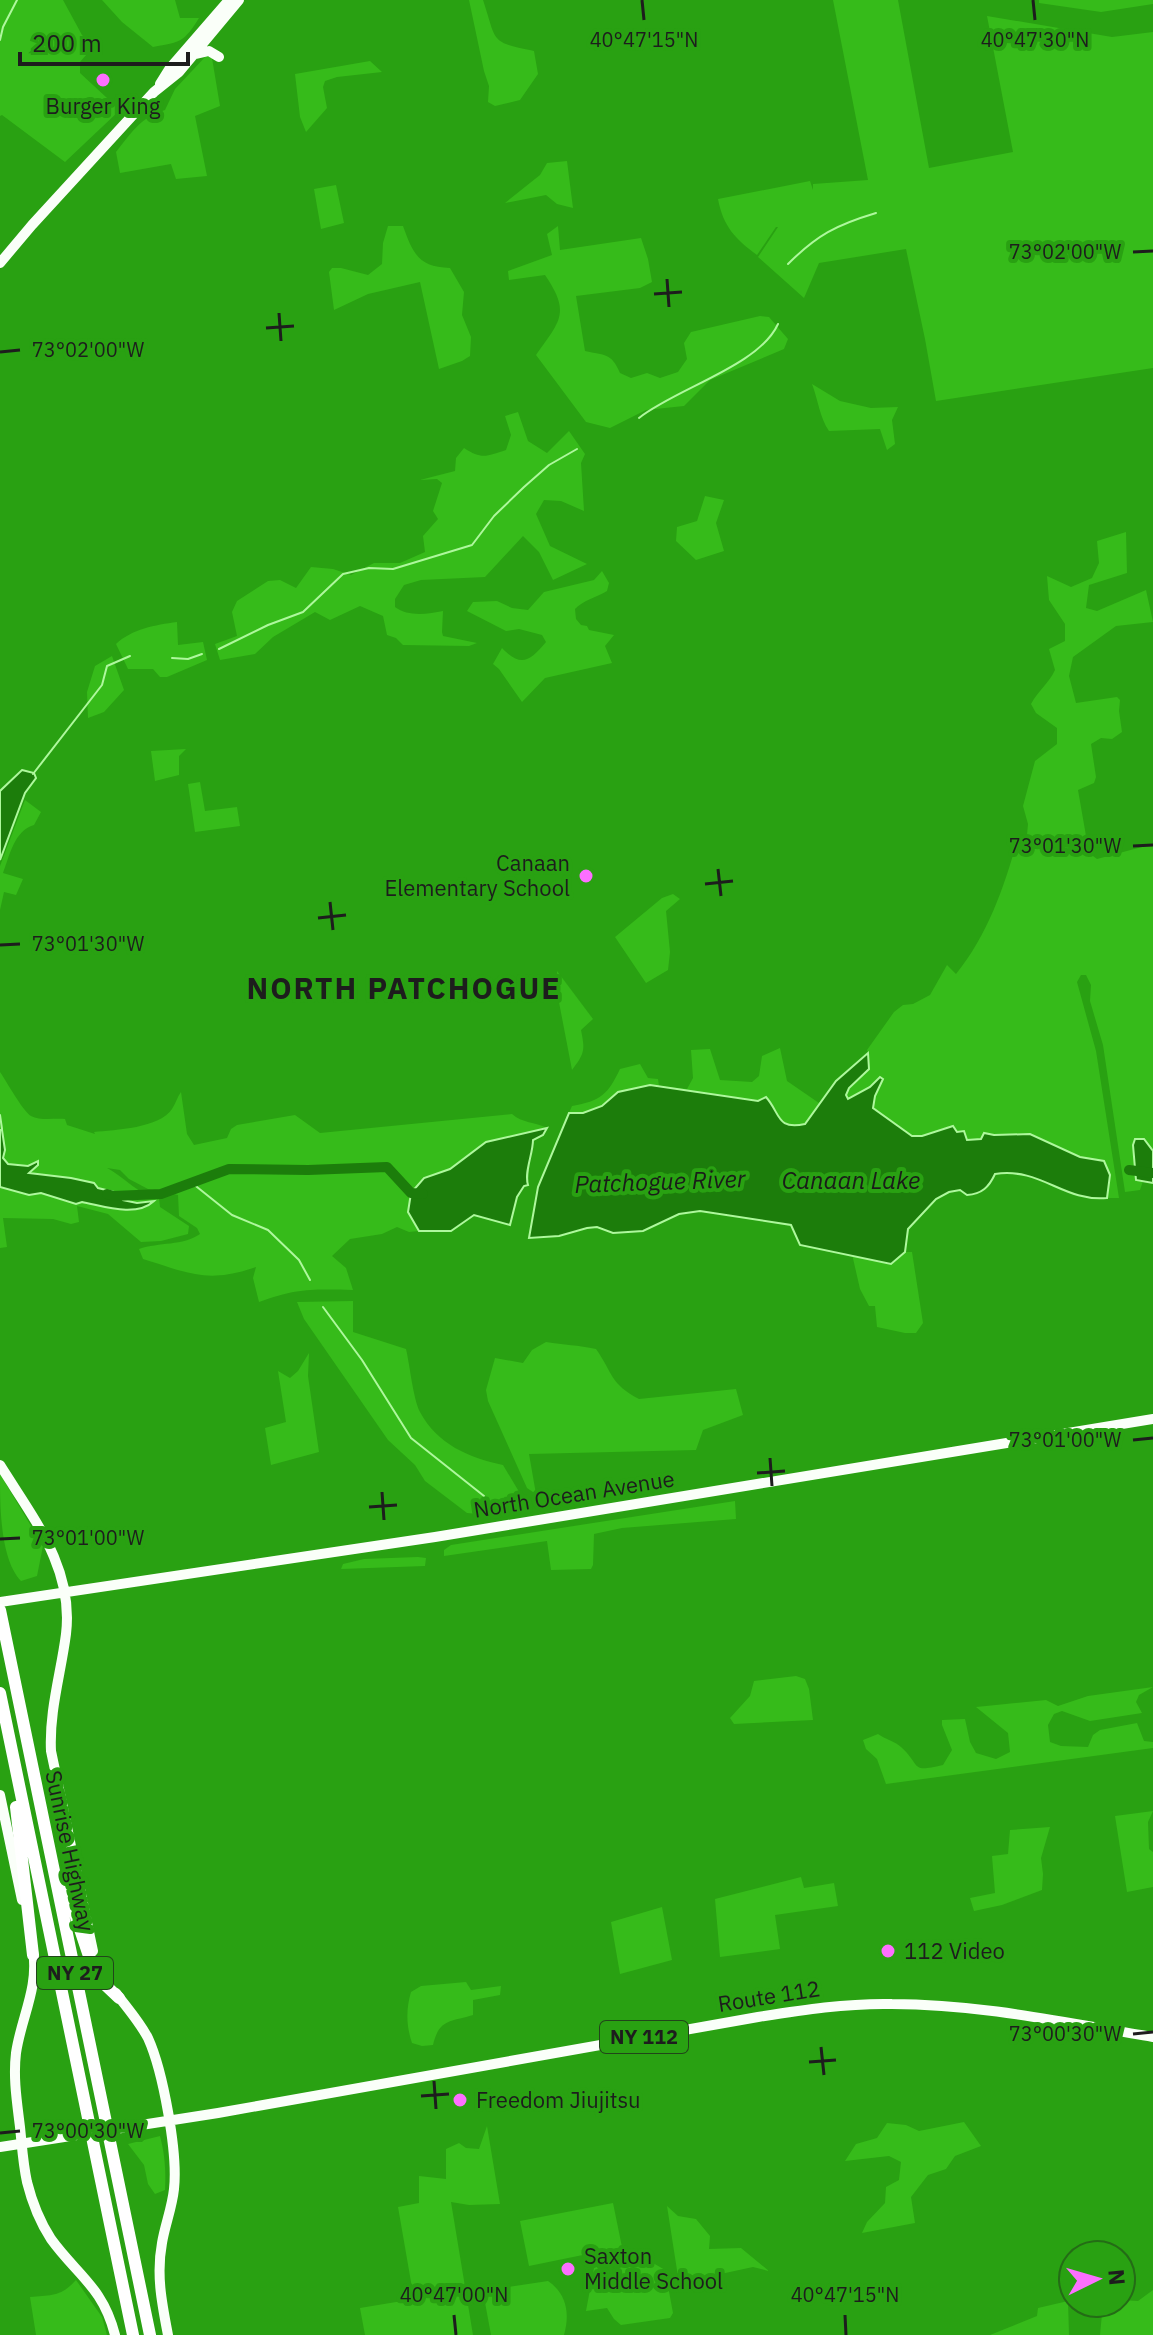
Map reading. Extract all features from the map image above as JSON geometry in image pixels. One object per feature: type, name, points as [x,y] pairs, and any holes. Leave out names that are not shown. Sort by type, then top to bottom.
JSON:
[{"type":"highway","name":"Sunrise Highway","points":[[0,1610],[150,2335]]},
{"type":"highway","name":"Sunrise Highway","points":[[0,1693],[133,2335]]},
{"type":"highway","points":[[10,1740],[33,1955]]},
{"type":"highway","points":[[43,1815],[89,1956],[101,1981],[119,1998]]},
{"type":"main road","points":[[154,92],[170,68],[229,0]]},
{"type":"main road","points":[[0,263],[154,92],[196,54],[239,0]]},
{"type":"main road","points":[[196,54],[209,51],[219,57]]},
{"type":"main road","name":"North Ocean Avenue","points":[[0,1602],[435,1537],[1153,1419]]},
{"type":"main road","points":[[0,1465],[49,1543],[65,1592],[66,1630],[52,1717],[51,1751],[89,1938],[100,1967],[141,2025],[159,2071],[175,2181],[159,2267],[168,2335]]},
{"type":"main road","points":[[0,1795],[33,1955],[32,1996],[15,2065],[21,2144],[29,2189],[44,2228],[96,2291],[115,2335]]},
{"type":"main road","name":"Route 112","points":[[168,2120],[846,2005],[956,2007],[1153,2037]]},
{"type":"main road","name":"NY 112","points":[[0,2147],[168,2120]]},
{"type":"shaded area","points":[[0,0],[63,0],[82,35],[93,47],[80,62],[80,73],[120,110],[65,162],[0,116]]},
{"type":"shaded area","points":[[102,0],[175,0],[180,18],[199,18],[181,40],[153,47],[122,22]]},
{"type":"shaded area","points":[[469,0],[483,0],[493,32],[502,42],[534,51],[538,74],[520,100],[495,106],[488,102],[489,86]]},
{"type":"shaded area","points":[[833,0],[898,0],[929,168],[1013,152],[987,16],[1112,37],[1153,32],[1153,368],[936,401],[906,249],[819,263],[804,298],[758,257],[778,227],[757,255],[736,237],[723,217],[718,199],[810,181],[813,190],[813,184],[868,180]]},
{"type":"shaded area","points":[[1039,0],[1153,0],[1153,4],[1101,12],[1039,3]]},
{"type":"shaded area","points":[[206,56],[212,58],[220,106],[195,116],[207,176],[176,179],[171,164],[120,173],[116,152],[143,121],[165,110],[175,89]]},
{"type":"shaded area","points":[[370,61],[382,72],[325,81],[323,87],[327,108],[306,132],[300,117],[295,74]]},
{"type":"shaded area","points":[[567,161],[573,208],[557,204],[546,195],[505,203],[540,175],[547,163]]},
{"type":"shaded area","points":[[336,185],[344,223],[321,229],[314,189]]},
{"type":"shaded area","points":[[388,226],[403,226],[419,257],[431,265],[450,268],[464,292],[462,315],[471,337],[470,356],[462,361],[439,369],[420,282],[368,294],[334,310],[329,272],[332,268],[341,268],[368,275],[382,264]]},
{"type":"shaded area","points":[[558,226],[560,250],[641,238],[652,282],[640,288],[576,296],[585,351],[610,358],[620,373],[631,378],[647,373],[660,378],[678,372],[687,359],[684,343],[691,332],[760,316],[769,317],[788,339],[784,349],[710,380],[684,406],[646,410],[610,428],[586,422],[536,355],[559,316],[560,308],[553,288],[545,275],[509,280],[508,271],[552,255],[547,234]]},
{"type":"shaded area","points":[[812,384],[840,401],[871,408],[898,407],[892,420],[895,444],[887,450],[880,429],[829,431]]},
{"type":"shaded area","points":[[518,412],[528,441],[547,453],[569,431],[585,454],[581,463],[584,511],[561,501],[544,500],[536,514],[550,546],[587,564],[553,580],[539,552],[523,536],[485,577],[421,580],[404,585],[395,599],[395,607],[412,613],[443,611],[443,636],[477,643],[469,646],[403,645],[387,635],[383,616],[360,606],[330,620],[315,612],[273,637],[255,654],[220,660],[215,644],[237,636],[232,612],[237,601],[268,581],[280,580],[296,588],[311,567],[351,575],[374,563],[400,563],[425,552],[423,536],[438,519],[433,511],[442,483],[437,479],[420,480],[455,471],[456,458],[464,448],[485,456],[506,450],[511,435],[505,416]]},
{"type":"shaded area","points":[[705,496],[724,500],[716,523],[724,551],[696,560],[676,541],[677,527],[697,521]]},
{"type":"shaded area","points":[[1126,532],[1127,573],[1089,585],[1086,608],[1097,611],[1146,590],[1153,622],[1116,626],[1073,657],[1069,676],[1076,703],[1117,697],[1120,700],[1122,732],[1112,739],[1101,738],[1091,744],[1096,777],[1094,783],[1078,790],[1089,853],[1097,859],[1153,844],[1153,1151],[1144,1139],[1135,1139],[1136,1179],[1143,1181],[1140,1190],[1125,1192],[1103,1045],[1090,1001],[1091,985],[1086,975],[1081,975],[1077,982],[1096,1051],[1119,1198],[1107,1198],[1110,1175],[1103,1161],[1080,1157],[1030,1134],[985,1133],[981,1139],[959,1148],[555,1144],[572,1106],[590,1102],[602,1095],[612,1085],[620,1069],[640,1064],[648,1078],[658,1079],[659,1086],[687,1089],[693,1078],[691,1050],[710,1049],[720,1080],[752,1082],[759,1076],[762,1056],[780,1048],[787,1081],[819,1103],[836,1081],[868,1053],[867,1050],[894,1012],[903,1005],[913,1004],[930,995],[947,965],[956,974],[977,944],[993,911],[1017,841],[1027,835],[1028,824],[1023,806],[1035,761],[1057,744],[1057,728],[1036,713],[1031,704],[1055,670],[1049,649],[1065,641],[1065,624],[1049,600],[1047,576],[1071,587],[1092,578],[1099,563],[1097,541]]},
{"type":"shaded area","points":[[602,571],[609,583],[607,591],[578,606],[575,609],[576,619],[589,630],[614,635],[605,646],[612,663],[545,678],[522,702],[493,664],[502,648],[520,660],[530,658],[546,642],[542,635],[519,629],[506,631],[467,611],[473,602],[497,601],[512,608],[528,610],[544,592],[594,580]]},
{"type":"shaded area","points":[[177,622],[178,645],[203,642],[207,660],[167,677],[160,677],[153,669],[128,669],[116,644],[137,631]]},
{"type":"shaded area","points":[[112,656],[124,690],[104,712],[88,718],[87,692],[95,666]]},
{"type":"shaded area","points":[[186,749],[179,756],[179,775],[155,781],[151,751]]},
{"type":"shaded area","points":[[200,782],[205,811],[237,807],[240,826],[195,832],[188,784]]},
{"type":"shaded area","points":[[25,800],[41,812],[34,825],[17,838],[11,851],[3,873],[23,879],[16,895],[4,892],[0,910],[0,866]]},
{"type":"shaded area","points":[[673,894],[680,899],[666,911],[670,952],[668,970],[646,983],[615,937],[662,898]]},
{"type":"shaded area","points":[[557,971],[593,1019],[581,1030],[583,1051],[572,1070],[558,997]]},
{"type":"shaded area","points":[[0,1072],[31,1116],[65,1119],[67,1125],[95,1134],[158,1120],[172,1109],[181,1092],[187,1134],[194,1145],[227,1138],[237,1125],[295,1115],[320,1133],[512,1114],[547,1128],[486,1142],[450,1169],[424,1178],[408,1212],[419,1231],[409,1232],[397,1227],[382,1234],[350,1239],[332,1256],[346,1268],[353,1290],[306,1290],[259,1302],[253,1278],[256,1267],[211,1276],[143,1259],[139,1249],[186,1240],[200,1234],[197,1228],[179,1216],[178,1195],[148,1189],[120,1170],[107,1168],[138,1190],[159,1198],[160,1207],[189,1226],[188,1234],[141,1242],[108,1214],[77,1206],[79,1222],[71,1224],[53,1219],[3,1218],[7,1247],[0,1248]]},
{"type":"shaded area","points":[[905,1252],[912,1252],[923,1323],[916,1333],[877,1327],[875,1306],[869,1306],[860,1289],[852,1254],[891,1264]]},
{"type":"shaded area","points":[[353,1301],[353,1332],[406,1349],[420,1412],[435,1433],[466,1454],[503,1465],[521,1495],[504,1497],[510,1507],[489,1515],[467,1513],[425,1481],[415,1465],[388,1440],[304,1319],[297,1302]]},
{"type":"shaded area","points":[[546,1342],[596,1349],[617,1383],[639,1399],[736,1389],[743,1415],[703,1430],[696,1450],[529,1454],[536,1494],[527,1488],[488,1401],[486,1390],[495,1358],[523,1363],[532,1350]]},
{"type":"shaded area","points":[[309,1353],[308,1376],[319,1452],[271,1465],[265,1428],[286,1422],[278,1371],[290,1378]]},
{"type":"shaded area","points":[[0,1474],[43,1546],[37,1576],[21,1581],[5,1546]]},
{"type":"shaded area","points":[[735,1501],[736,1519],[622,1528],[594,1534],[591,1569],[551,1570],[547,1541],[444,1556],[444,1550],[451,1545]]},
{"type":"shaded area","points":[[426,1558],[425,1566],[341,1569],[343,1564],[364,1559]]},
{"type":"shaded area","points":[[796,1676],[805,1679],[809,1689],[813,1720],[734,1724],[730,1718],[750,1696],[754,1681]]},
{"type":"shaded area","points":[[1153,1687],[1139,1695],[1136,1702],[1142,1713],[1090,1721],[1062,1711],[1054,1714],[1048,1725],[1050,1742],[1061,1746],[1088,1747],[1093,1735],[1100,1730],[1137,1723],[1144,1741],[1153,1742],[1153,1748],[886,1784],[877,1759],[866,1749],[863,1740],[878,1734],[899,1745],[920,1768],[943,1765],[952,1750],[942,1720],[965,1719],[976,1753],[996,1759],[1010,1752],[1008,1733],[976,1707],[1046,1700],[1058,1706],[1088,1696]]},
{"type":"shaded area","points":[[1153,1811],[1148,1822],[1149,1849],[1153,1852],[1153,1887],[1127,1892],[1115,1816]]},
{"type":"shaded area","points":[[1050,1827],[1041,1858],[1042,1890],[1002,1905],[974,1911],[970,1898],[995,1893],[992,1856],[1008,1854],[1010,1830]]},
{"type":"shaded area","points":[[801,1877],[804,1888],[834,1883],[838,1906],[775,1915],[780,1949],[720,1957],[715,1899]]},
{"type":"shaded area","points":[[662,1907],[672,1960],[620,1974],[611,1922]]},
{"type":"shaded area","points":[[466,1982],[471,1990],[501,1986],[500,1995],[473,2000],[473,2015],[442,2026],[433,2045],[412,2043],[407,2017],[411,1992],[421,1986]]},
{"type":"shaded area","points":[[964,2122],[981,2146],[955,2156],[946,2169],[928,2175],[911,2197],[915,2223],[862,2233],[867,2222],[885,2203],[886,2187],[899,2180],[901,2162],[889,2156],[845,2161],[856,2144],[877,2138],[887,2123],[906,2125],[919,2131]]},
{"type":"shaded area","points":[[487,2126],[500,2204],[451,2202],[473,2335],[365,2335],[360,2308],[414,2299],[398,2207],[419,2203],[419,2176],[446,2179],[446,2149],[459,2143],[466,2148],[479,2149]]},
{"type":"shaded area","points":[[160,2136],[165,2163],[165,2190],[155,2194],[148,2184],[144,2165],[128,2144]]},
{"type":"shaded area","points":[[613,2203],[622,2247],[529,2266],[520,2221]]},
{"type":"shaded area","points":[[667,2206],[678,2216],[696,2219],[710,2236],[709,2249],[741,2248],[769,2271],[753,2267],[679,2283]]},
{"type":"shaded area","points":[[635,2260],[648,2260],[665,2270],[673,2313],[670,2318],[621,2325],[607,2308],[586,2311],[594,2268],[597,2267],[606,2287],[617,2270]]},
{"type":"shaded area","points":[[76,2280],[102,2317],[107,2335],[36,2335],[30,2297],[60,2292]]},
{"type":"shaded area","points":[[548,2281],[563,2298],[567,2320],[564,2335],[491,2335],[484,2297],[488,2290]]},
{"type":"shaded area","points":[[1153,2290],[1153,2335],[1100,2335],[1102,2319],[1137,2319],[1138,2301]]},
{"type":"shaded area","points":[[1057,2304],[1057,2319],[1069,2319],[1069,2335],[990,2335],[1037,2316],[1038,2308]]},
{"type":"water","points":[[22,770],[34,773],[36,778],[25,793],[0,860],[0,791]]},
{"type":"water","name":"Canaan Lake","points":[[868,1053],[869,1069],[849,1088],[848,1099],[870,1087],[880,1077],[883,1079],[873,1108],[912,1136],[953,1126],[957,1132],[964,1131],[967,1140],[981,1139],[984,1133],[1030,1134],[1080,1157],[1104,1161],[1110,1175],[1107,1198],[1077,1195],[1026,1175],[995,1174],[987,1186],[977,1193],[967,1195],[960,1190],[936,1199],[908,1229],[905,1252],[891,1264],[800,1245],[791,1225],[700,1211],[679,1214],[643,1231],[613,1233],[597,1227],[559,1236],[529,1238],[538,1187],[569,1113],[583,1113],[602,1106],[618,1092],[650,1085],[758,1101],[766,1097],[784,1123],[805,1124],[836,1081]]},
{"type":"water","points":[[547,1128],[543,1135],[533,1140],[528,1185],[517,1197],[510,1225],[474,1215],[451,1231],[419,1231],[408,1212],[411,1193],[424,1178],[450,1169],[486,1142]]},
{"type":"water","points":[[0,1130],[5,1150],[3,1158],[8,1164],[28,1166],[38,1161],[29,1173],[94,1183],[98,1188],[119,1193],[123,1200],[137,1203],[154,1201],[129,1210],[82,1202],[76,1204],[41,1193],[29,1195],[0,1187]]},
{"type":"water","points":[[1135,1139],[1144,1139],[1153,1151],[1153,1183],[1136,1180]]},
{"type":"waterway","points":[[0,40],[17,0]]},
{"type":"waterway","points":[[788,264],[828,232],[876,213]]},
{"type":"waterway","points":[[639,418],[754,352],[778,324]]},
{"type":"waterway","points":[[219,649],[303,612],[343,574],[369,568],[393,569],[472,545],[494,516],[524,487],[549,465],[577,449]]},
{"type":"waterway","points":[[172,658],[188,659],[202,654]]},
{"type":"waterway","points":[[33,774],[102,685],[107,666],[130,656]]},
{"type":"waterway","points":[[0,1115],[2,1129]]},
{"type":"waterway","name":"Patchogue River","points":[[107,1194],[161,1194],[229,1169],[387,1167],[411,1193],[423,1194]]},
{"type":"waterway","name":"Patchogue River","points":[[1129,1170],[1153,1173]]},
{"type":"waterway","points":[[192,1183],[232,1215],[268,1230],[299,1260],[310,1280]]},
{"type":"waterway","points":[[323,1307],[362,1360],[411,1438],[484,1496]]},
{"type":"place","name":"Burger King","points":[[103,80]]},
{"type":"place","name":"Canaan Elementary School","points":[[586,876]]},
{"type":"place","name":"112 Video","points":[[888,1951]]},
{"type":"place","name":"Freedom Jiujitsu","points":[[460,2100]]},
{"type":"place","name":"Saxton Middle School","points":[[568,2269]]},
{"type":"district","name":"NORTH PATCHOGUE","points":[[404,989]]}]
